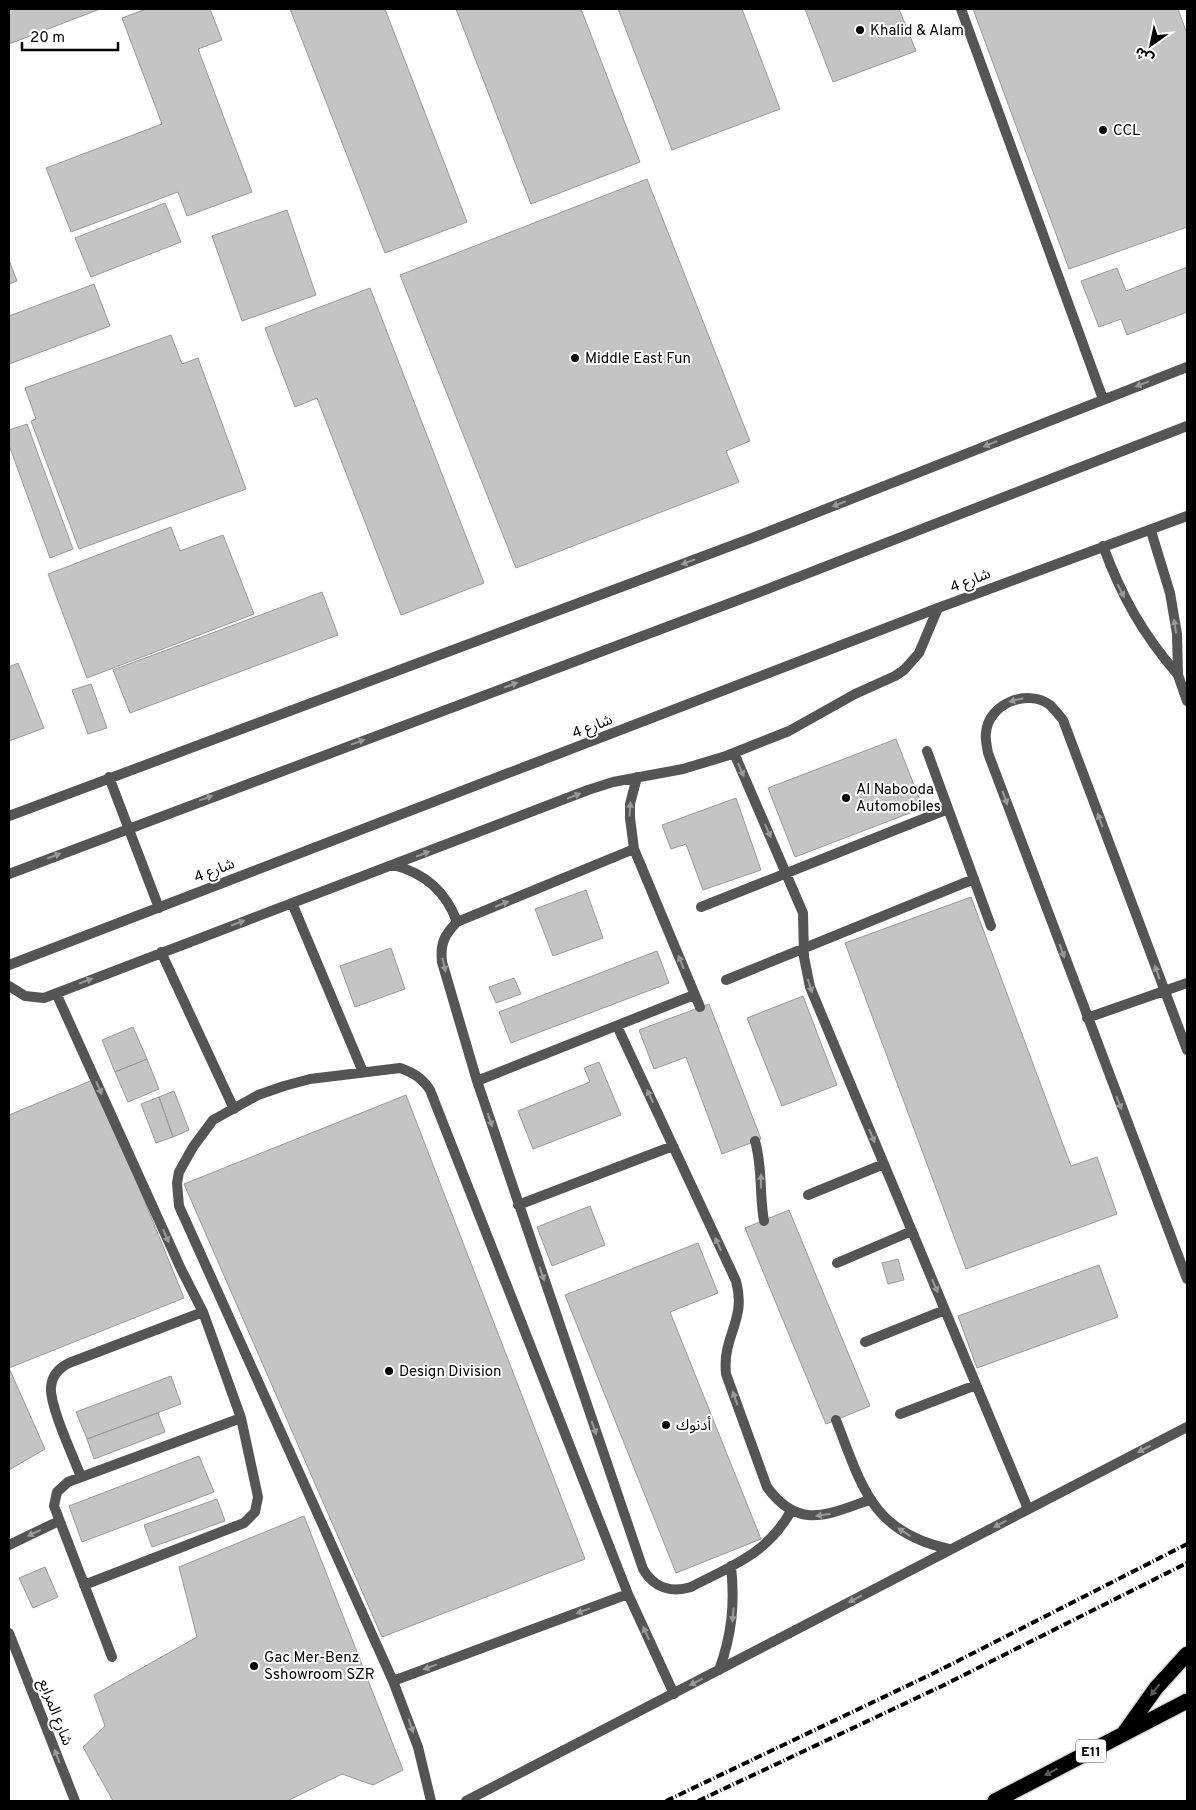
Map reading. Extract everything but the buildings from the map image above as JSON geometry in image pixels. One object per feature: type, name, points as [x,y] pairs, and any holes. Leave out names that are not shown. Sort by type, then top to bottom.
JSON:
[{"type":"highway","points":[[1123,1735],[1156,1688],[1187,1654]]},
{"type":"highway","name":"E11","points":[[995,1801],[1187,1701]]},
{"type":"street","points":[[961,9],[1103,399]]},
{"type":"street","points":[[9,816],[752,538],[1187,367]]},
{"type":"street","points":[[9,874],[128,827],[757,593],[1187,426]]},
{"type":"street","name":"شارع 4","points":[[9,964],[938,608],[1103,546],[1151,531],[1187,516]]},
{"type":"street","points":[[1151,531],[1170,593],[1177,634],[1178,675],[1187,701]]},
{"type":"street","points":[[1103,546],[1116,580],[1132,613],[1151,644],[1178,675]]},
{"type":"street","points":[[9,986],[25,996],[44,998],[588,790],[637,777],[683,769],[734,753],[789,731],[855,694],[904,670],[919,653],[938,608]]},
{"type":"street","points":[[1187,1050],[1063,720],[1049,704],[1030,698],[1010,701],[993,713],[986,732],[988,753],[1187,1279]]},
{"type":"street","points":[[927,751],[991,926]]},
{"type":"street","points":[[734,753],[803,913],[806,972],[810,987],[1028,1508]]},
{"type":"street","points":[[109,777],[159,908]]},
{"type":"street","points":[[637,777],[630,804],[634,849],[700,1007]]},
{"type":"street","points":[[701,907],[948,809]]},
{"type":"street","points":[[634,849],[457,922],[446,933],[441,947],[442,962],[477,1081],[643,1570],[654,1583],[662,1588],[682,1590],[760,1550],[772,1539],[791,1511]]},
{"type":"street","points":[[393,865],[406,868],[430,881],[448,900],[457,922]]},
{"type":"street","points":[[726,980],[974,880]]},
{"type":"street","points":[[292,903],[363,1072]]},
{"type":"street","points":[[161,952],[234,1109]]},
{"type":"street","points":[[1087,1018],[1187,983]]},
{"type":"street","points":[[56,993],[181,1269],[203,1312],[241,1418],[258,1497],[258,1505],[251,1519],[84,1585]]},
{"type":"street","points":[[477,1081],[694,995]]},
{"type":"street","points":[[617,1026],[736,1281],[740,1295],[740,1310],[724,1357],[726,1374],[767,1487],[777,1501],[791,1511],[807,1516],[824,1516],[870,1500]]},
{"type":"street","points":[[431,1801],[418,1747],[393,1681],[179,1206],[177,1183],[184,1161],[213,1120],[258,1095],[310,1079],[400,1068],[417,1076],[430,1090],[628,1594],[674,1694]]},
{"type":"street","points":[[755,1142],[762,1173],[761,1200],[764,1221]]},
{"type":"street","points":[[518,1205],[673,1146]]},
{"type":"street","points":[[808,1195],[884,1164]]},
{"type":"street","points":[[837,1263],[912,1231]]},
{"type":"street","points":[[865,1342],[945,1310]]},
{"type":"street","points":[[81,1477],[51,1397],[52,1380],[56,1373],[69,1363],[203,1312]]},
{"type":"street","points":[[900,1414],[976,1385]]},
{"type":"street","points":[[112,1657],[54,1506],[57,1492],[68,1482],[241,1418]]},
{"type":"street","points":[[836,1420],[870,1500],[885,1518],[911,1537],[949,1549]]},
{"type":"street","points":[[466,1801],[1187,1427]]},
{"type":"street","points":[[9,1545],[59,1521]]},
{"type":"street","points":[[719,1670],[731,1630],[734,1608],[731,1566]]},
{"type":"street","points":[[393,1681],[628,1594]]},
{"type":"street","name":"شارع المرابع","points":[[9,1633],[75,1801]]},
{"type":"railway","points":[[666,1801],[936,1672],[1187,1544]]},
{"type":"railway","points":[[698,1801],[942,1686],[1187,1563]]},
{"type":"place","name":"Khalid & Alam","points":[[860,30]]},
{"type":"place","name":"CCL","points":[[1103,130]]},
{"type":"place","name":"Middle East Fun","points":[[575,358]]},
{"type":"place","name":"Al Nabooda Automobiles","points":[[846,798]]},
{"type":"place","name":"Design Division","points":[[389,1371]]},
{"type":"place","name":"أدنوك","points":[[666,1425]]},
{"type":"place","name":"Gac Mer-Benz Sshowroom SZR","points":[[254,1666]]}]
